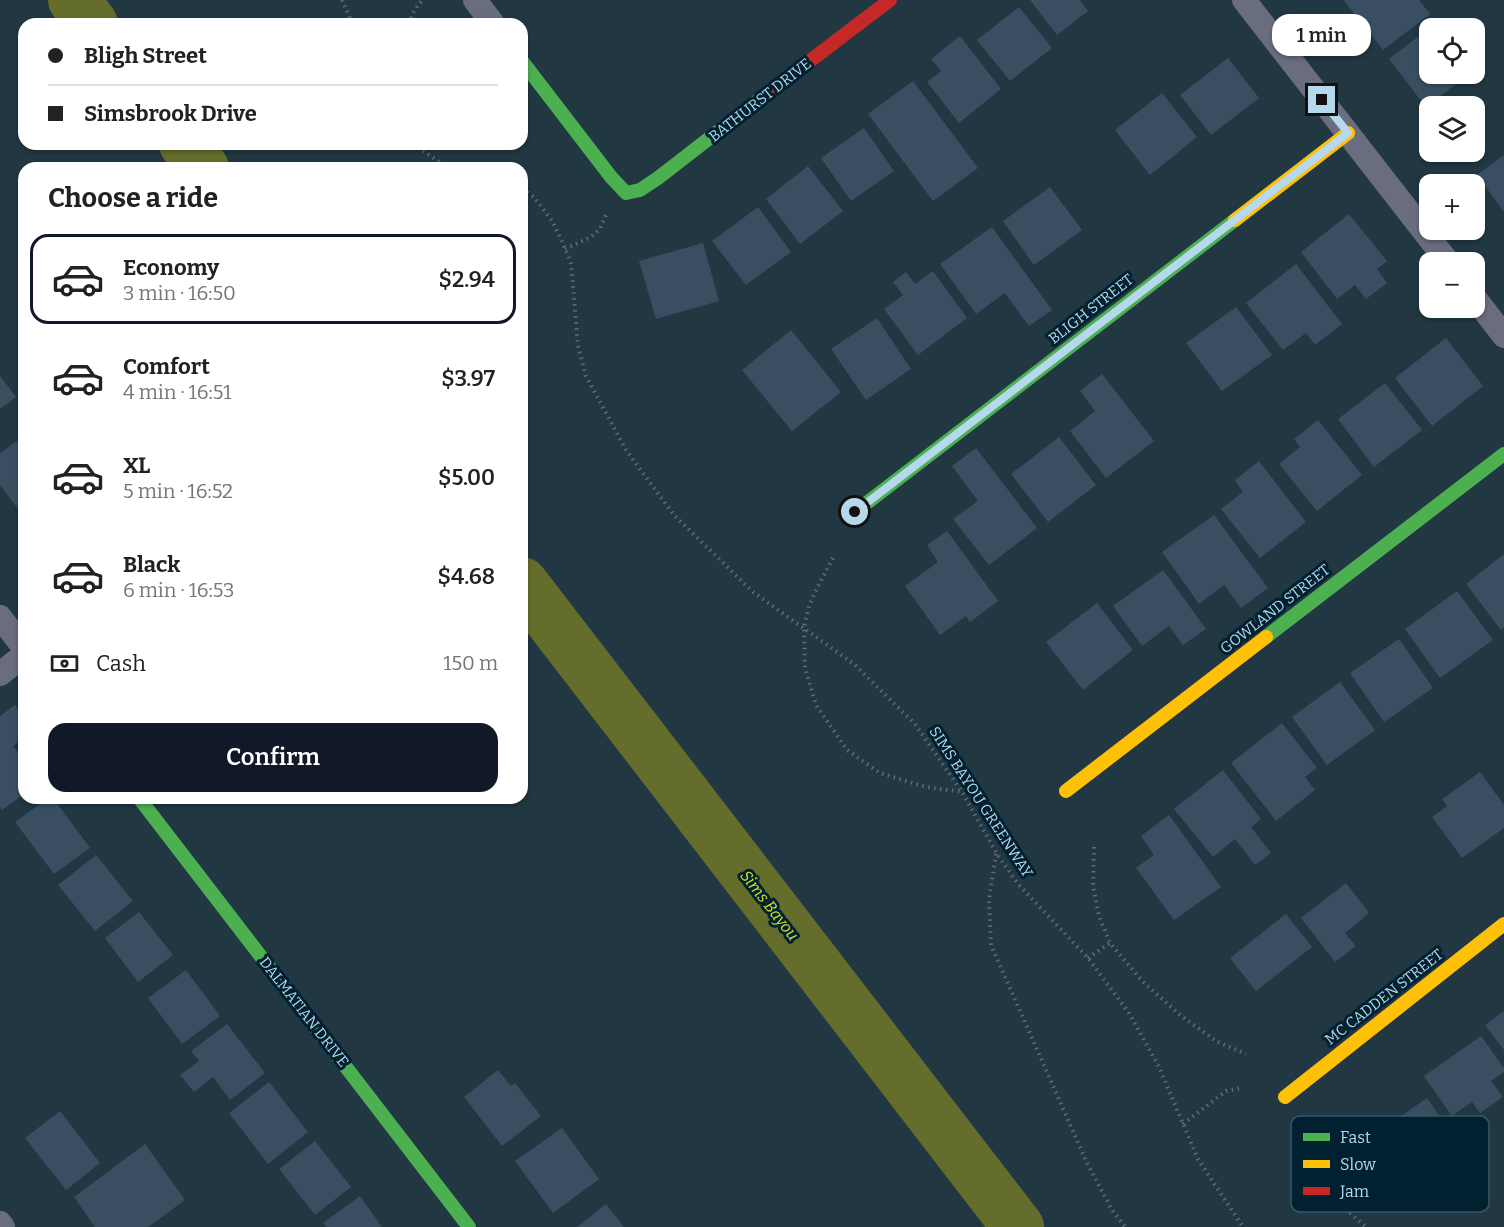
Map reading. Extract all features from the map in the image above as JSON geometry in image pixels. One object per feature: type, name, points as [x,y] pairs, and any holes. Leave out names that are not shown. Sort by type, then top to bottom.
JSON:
[{"type":"street","points":[[475,0],[488,18]]},
{"type":"street","name":"BATHURST DRIVE","points":[[528,69],[611,177],[626,193],[640,190],[658,178],[890,0]]},
{"type":"street","points":[[1244,0],[1440,252]]},
{"type":"street","name":"BLIGH STREET","points":[[855,512],[1348,133]]},
{"type":"street","points":[[1485,311],[1504,336]]},
{"type":"street","name":"GOWLAND STREET","points":[[1066,791],[1504,454]]},
{"type":"street","points":[[0,617],[18,640]]},
{"type":"street","points":[[0,674],[18,660]]},
{"type":"street","name":"DALMATIAN DRIVE","points":[[144,804],[469,1227]]},
{"type":"street","name":"MC CADDEN STREET","points":[[1285,1096],[1504,924]]},
{"type":"street","points":[[0,1223],[3,1227]]},
{"type":"path","points":[[342,0],[350,18]]},
{"type":"path","points":[[410,18],[416,6],[423,0]]},
{"type":"path","points":[[422,150],[440,162]]},
{"type":"path","name":"SIMS BAYOU GREENWAY","points":[[528,193],[534,197],[553,222],[571,262],[578,346],[586,376],[626,450],[674,515],[753,592],[854,664],[915,724],[962,792],[996,854],[1018,884],[1089,958],[1129,1013],[1159,1067],[1197,1159],[1243,1227]]},
{"type":"path","points":[[565,249],[591,237],[600,229],[606,214]]},
{"type":"path","points":[[832,558],[809,606],[804,627],[805,668],[816,705],[847,750],[880,773],[926,787],[962,792]]},
{"type":"path","points":[[1094,846],[1093,886],[1099,916],[1110,943],[1143,982],[1180,1015],[1216,1041],[1246,1054]]},
{"type":"path","points":[[996,854],[989,900],[991,945],[1087,1163],[1112,1210],[1125,1227]]},
{"type":"path","points":[[1089,958],[1110,943]]},
{"type":"path","points":[[1183,1124],[1226,1091],[1241,1088]]},
{"type":"path","points":[[1349,1212],[1366,1227]]},
{"type":"building","points":[[1030,0],[1080,0],[1088,11],[1057,35]]},
{"type":"building","points":[[1419,0],[1430,14],[1425,18],[1419,18],[1419,22],[1383,50],[1344,1]]},
{"type":"building","points":[[1019,7],[1052,48],[1010,81],[977,40]]},
{"type":"building","points":[[960,36],[1001,89],[959,123],[927,82],[941,71],[931,59]]},
{"type":"building","points":[[1419,36],[1419,84],[1456,84],[1440,96],[1419,96],[1419,98],[1389,59]]},
{"type":"building","points":[[1228,58],[1259,98],[1211,135],[1180,95]]},
{"type":"building","points":[[913,81],[978,168],[933,201],[868,114]]},
{"type":"building","points":[[1162,93],[1197,137],[1150,175],[1115,130]]},
{"type":"building","points":[[864,128],[894,171],[851,201],[821,158]]},
{"type":"building","points":[[1504,155],[1504,212],[1485,186],[1485,174],[1478,174]]},
{"type":"building","points":[[808,166],[843,211],[800,244],[766,199]]},
{"type":"building","points":[[1050,187],[1082,230],[1034,265],[1003,221]]},
{"type":"building","points":[[758,207],[791,252],[746,285],[712,241]]},
{"type":"building","points":[[1349,214],[1387,261],[1377,269],[1387,283],[1366,299],[1355,285],[1337,299],[1301,252]]},
{"type":"building","points":[[992,227],[1052,310],[1029,326],[1005,293],[976,314],[940,264]]},
{"type":"building","points":[[703,243],[719,301],[656,319],[639,261]]},
{"type":"building","points":[[1296,264],[1342,324],[1315,345],[1306,333],[1283,350],[1246,303]]},
{"type":"building","points":[[933,271],[967,318],[918,355],[884,309],[903,295],[893,282],[906,272],[915,284]]},
{"type":"building","points":[[1236,307],[1272,355],[1222,391],[1186,343]]},
{"type":"building","points":[[877,318],[911,369],[866,400],[831,349]]},
{"type":"building","points":[[791,330],[841,392],[792,431],[742,370]]},
{"type":"building","points":[[1446,338],[1483,386],[1432,426],[1395,378]]},
{"type":"building","points":[[1102,374],[1154,441],[1106,478],[1070,431],[1095,411],[1080,391]]},
{"type":"building","points":[[0,376],[16,397],[0,409]]},
{"type":"building","points":[[1385,383],[1422,430],[1374,467],[1338,419]]},
{"type":"building","points":[[1318,420],[1362,475],[1317,511],[1279,464],[1300,447],[1294,439]]},
{"type":"building","points":[[1059,437],[1096,485],[1048,522],[1011,474]]},
{"type":"building","points":[[18,440],[18,509],[0,485],[0,453]]},
{"type":"building","points":[[976,448],[1037,528],[989,565],[953,519],[978,501],[952,466]]},
{"type":"building","points":[[1259,461],[1306,522],[1260,558],[1221,509],[1243,492],[1235,480]]},
{"type":"building","points":[[1214,515],[1268,588],[1241,608],[1224,585],[1199,604],[1162,552]]},
{"type":"building","points":[[947,531],[998,601],[970,622],[966,616],[940,635],[905,586],[938,562],[927,545]]},
{"type":"building","points":[[1504,554],[1504,627],[1501,630],[1466,584]]},
{"type":"building","points":[[1163,570],[1206,629],[1183,645],[1169,626],[1142,646],[1113,606]]},
{"type":"building","points":[[1457,591],[1493,640],[1440,678],[1405,629]]},
{"type":"building","points":[[1097,603],[1133,650],[1083,690],[1046,642]]},
{"type":"building","points":[[1399,639],[1433,688],[1384,722],[1350,673]]},
{"type":"building","points":[[1340,682],[1375,730],[1327,765],[1292,717]]},
{"type":"building","points":[[15,705],[18,709],[18,742],[13,746],[18,752],[18,798],[2,810],[0,807],[0,716]]},
{"type":"building","points":[[1282,723],[1317,768],[1305,777],[1315,790],[1276,821],[1231,763]]},
{"type":"building","points":[[1223,770],[1261,819],[1251,827],[1271,853],[1255,865],[1235,839],[1213,857],[1174,809]]},
{"type":"building","points":[[1480,772],[1504,805],[1504,828],[1462,858],[1432,817],[1447,806],[1442,799]]},
{"type":"building","points":[[40,804],[57,804],[90,848],[54,874],[15,822]]},
{"type":"building","points":[[1169,815],[1221,887],[1174,920],[1136,868],[1154,855],[1141,836]]},
{"type":"building","points":[[96,855],[133,901],[95,931],[58,885]]},
{"type":"building","points":[[1346,883],[1369,913],[1345,933],[1356,946],[1335,962],[1301,918]]},
{"type":"building","points":[[139,912],[173,955],[138,982],[105,938]]},
{"type":"building","points":[[1286,914],[1312,947],[1256,991],[1230,958]]},
{"type":"building","points":[[186,970],[220,1016],[182,1044],[148,998]]},
{"type":"building","points":[[1504,1011],[1504,1050],[1485,1025]]},
{"type":"building","points":[[227,1024],[265,1073],[230,1100],[213,1077],[194,1092],[180,1075],[199,1061],[191,1051]]},
{"type":"building","points":[[1481,1036],[1504,1068],[1504,1072],[1491,1081],[1503,1097],[1480,1113],[1472,1102],[1452,1116],[1424,1076]]},
{"type":"building","points":[[498,1070],[511,1086],[515,1083],[541,1116],[502,1146],[464,1097]]},
{"type":"building","points":[[269,1082],[308,1132],[268,1164],[229,1113]]},
{"type":"building","points":[[1427,1098],[1440,1116],[1401,1116]]},
{"type":"building","points":[[60,1111],[100,1163],[66,1190],[25,1138]]},
{"type":"building","points":[[562,1128],[599,1179],[553,1213],[515,1161]]},
{"type":"building","points":[[315,1141],[351,1187],[315,1215],[279,1169]]},
{"type":"building","points":[[145,1144],[185,1200],[148,1227],[95,1227],[74,1197]]},
{"type":"building","points":[[360,1196],[382,1227],[327,1227],[323,1223]]},
{"type":"building","points":[[606,1204],[624,1227],[577,1227]]},
{"type":"waterway","name":"Sims Bayou","points":[[74,0],[88,18]]},
{"type":"waterway","name":"Sims Bayou","points":[[190,150],[198,162]]},
{"type":"waterway","name":"Sims Bayou","points":[[528,591],[1018,1227]]},
{"type":"traffic: fast","points":[[528,69],[611,177],[626,193],[640,190],[658,178],[760,99]]},
{"type":"traffic: fast","points":[[855,512],[1235,220]]},
{"type":"traffic: fast","points":[[1266,637],[1504,454]]},
{"type":"traffic: fast","points":[[144,804],[469,1227]]},
{"type":"traffic: slow","points":[[1235,220],[1348,133]]},
{"type":"traffic: slow","points":[[1066,791],[1266,637]]},
{"type":"traffic: slow","points":[[1285,1097],[1504,924]]},
{"type":"traffic: jam","points":[[760,99],[890,0]]},
{"type":"route","points":[[855,512],[1348,133],[1322,100]]}]
